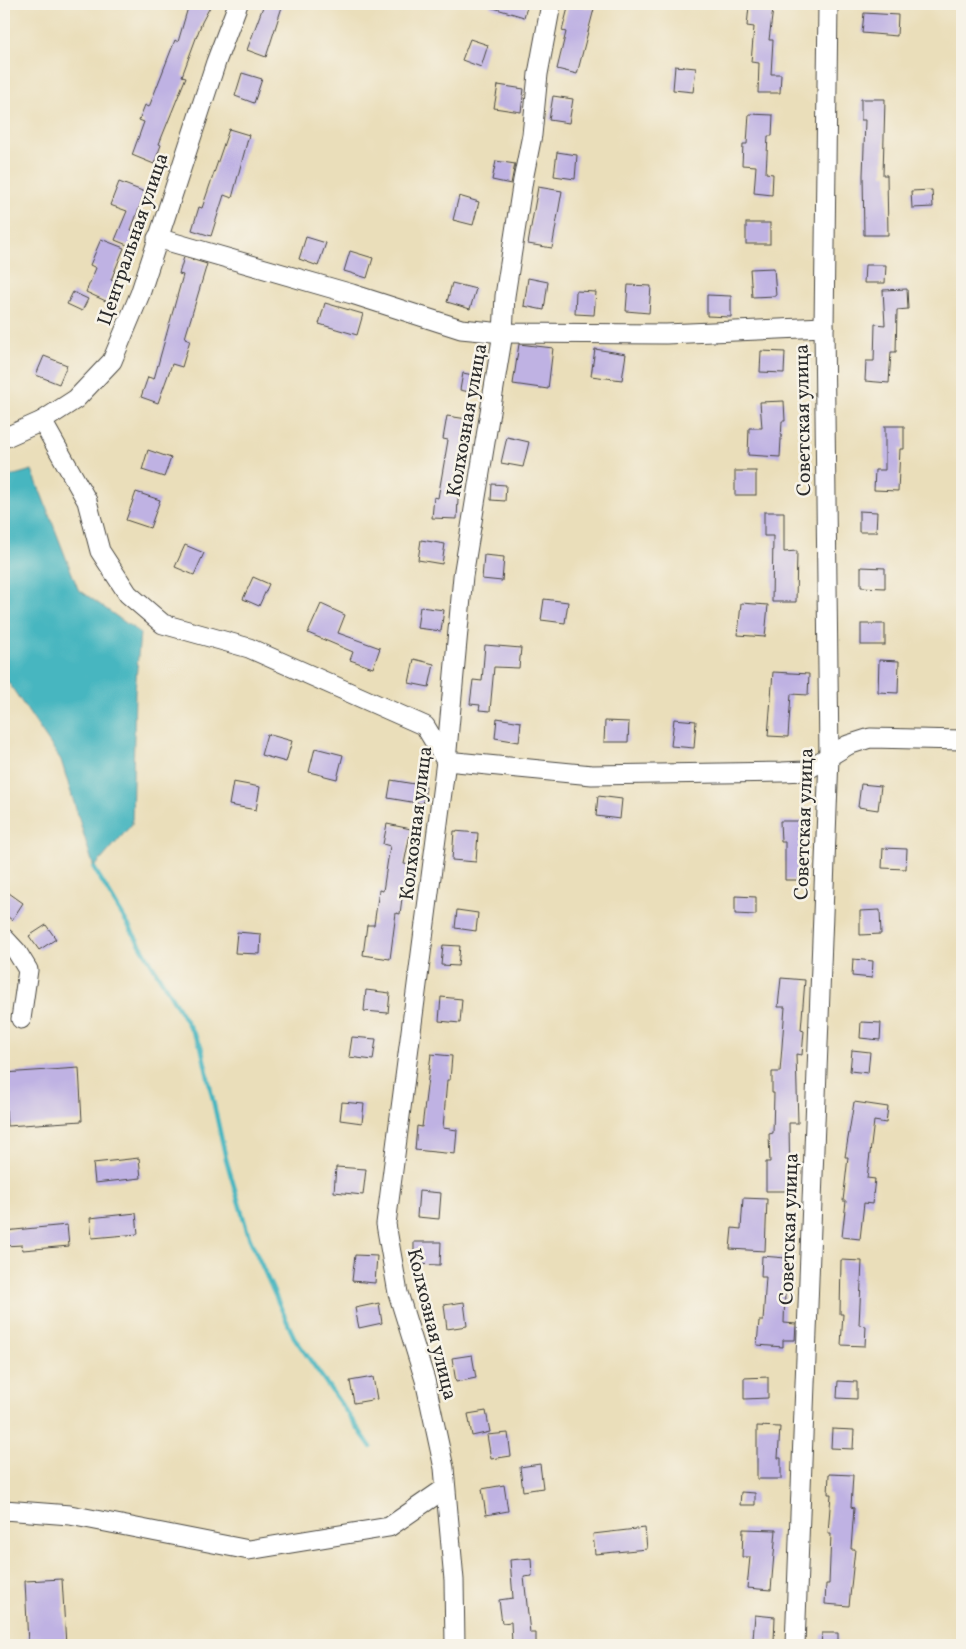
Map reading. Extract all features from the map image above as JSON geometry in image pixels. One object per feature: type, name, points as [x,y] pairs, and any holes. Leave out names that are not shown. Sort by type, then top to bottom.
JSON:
[{"type":"street","name":"Центральная улица","points":[[4,438],[42,421],[76,398],[112,361],[140,294],[157,238],[238,4]]},
{"type":"street","name":"Колхозная улица","points":[[455,1645],[454,1580],[444,1490],[444,1468],[425,1380],[398,1293],[386,1224],[446,761],[463,576],[503,334],[504,296],[532,135],[538,74],[551,4]]},
{"type":"street","name":"Советская улица","points":[[795,1645],[829,757],[824,327],[828,4]]},
{"type":"street","points":[[157,238],[352,294],[461,329],[503,334],[666,334],[824,327]]},
{"type":"street","points":[[42,421],[87,501],[100,551],[128,594],[163,624],[249,648],[425,726],[446,761],[592,775],[805,770],[848,745],[870,738],[962,740]]},
{"type":"street","points":[[4,938],[17,952],[28,970],[21,1019]]},
{"type":"street","points":[[4,1510],[70,1515],[249,1550],[389,1527],[444,1490]]},
{"type":"water","points":[[32,470],[78,589],[140,633],[135,691],[132,824],[94,868],[61,760],[4,676],[4,478]]},
{"type":"building","points":[[189,4],[203,4],[210,7],[202,22],[182,76],[186,77],[159,144],[161,145],[154,164],[132,155],[144,122],[139,120],[145,105],[149,107],[175,40],[178,42]]},
{"type":"building","points":[[264,4],[282,7],[266,57],[247,50]]},
{"type":"building","points":[[490,4],[528,4],[524,17],[490,7]]},
{"type":"building","points":[[569,4],[594,9],[577,74],[557,69],[566,32],[562,31]]},
{"type":"building","points":[[749,6],[773,9],[769,40],[773,40],[771,74],[781,74],[780,93],[758,93],[759,63],[751,62],[754,27],[747,26]]},
{"type":"building","points":[[864,13],[898,15],[897,36],[862,33]]},
{"type":"building","points":[[470,39],[488,45],[481,67],[462,60]]},
{"type":"building","points":[[675,66],[696,68],[693,92],[673,90]]},
{"type":"building","points":[[242,73],[262,79],[254,103],[235,96]]},
{"type":"building","points":[[498,85],[524,89],[521,112],[494,108]]},
{"type":"building","points":[[553,96],[573,99],[569,123],[549,120]]},
{"type":"building","points":[[861,99],[885,99],[883,175],[887,175],[888,235],[864,235],[863,175],[865,120],[861,120]]},
{"type":"building","points":[[749,114],[773,115],[772,136],[768,136],[766,173],[773,174],[772,195],[754,193],[756,166],[742,165],[743,144],[747,144]]},
{"type":"building","points":[[229,129],[249,135],[232,198],[224,195],[211,236],[192,230],[199,207],[202,208]]},
{"type":"building","points":[[557,152],[577,155],[575,179],[554,176]]},
{"type":"building","points":[[496,161],[515,164],[511,184],[492,180]]},
{"type":"building","points":[[119,182],[145,192],[131,230],[138,232],[132,247],[115,240],[127,211],[110,205]]},
{"type":"building","points":[[538,187],[562,191],[552,248],[528,244]]},
{"type":"building","points":[[932,190],[933,207],[912,208],[911,191]]},
{"type":"building","points":[[459,196],[479,202],[473,225],[453,220]]},
{"type":"building","points":[[746,223],[770,223],[770,244],[746,244]]},
{"type":"building","points":[[306,237],[326,243],[318,266],[299,259]]},
{"type":"building","points":[[101,239],[124,248],[111,280],[116,283],[108,302],[86,292],[96,268],[90,265]]},
{"type":"building","points":[[350,251],[373,258],[367,278],[344,271]]},
{"type":"building","points":[[184,257],[207,264],[185,338],[190,340],[182,367],[172,364],[158,403],[141,397],[148,377],[154,379],[183,275],[179,274]]},
{"type":"building","points":[[865,265],[886,265],[885,283],[864,283]]},
{"type":"building","points":[[774,268],[776,296],[752,297],[750,269]]},
{"type":"building","points":[[528,278],[548,282],[544,310],[524,306]]},
{"type":"building","points":[[452,283],[476,289],[470,309],[447,302]]},
{"type":"building","points":[[628,285],[651,286],[649,313],[626,311]]},
{"type":"building","points":[[907,289],[908,309],[897,310],[896,352],[891,352],[889,383],[865,381],[866,361],[874,361],[875,324],[885,325],[883,290]]},
{"type":"building","points":[[576,291],[596,292],[594,315],[575,314]]},
{"type":"building","points":[[73,292],[88,299],[82,311],[67,304]]},
{"type":"building","points":[[707,295],[731,296],[731,317],[707,316]]},
{"type":"building","points":[[325,303],[363,314],[357,335],[319,324]]},
{"type":"building","points":[[519,344],[553,348],[548,389],[513,384]]},
{"type":"building","points":[[595,349],[626,354],[622,380],[591,376]]},
{"type":"building","points":[[761,351],[785,352],[784,373],[760,372]]},
{"type":"building","points":[[44,356],[67,365],[59,384],[36,375]]},
{"type":"building","points":[[463,373],[478,376],[474,393],[460,390]]},
{"type":"building","points":[[784,401],[785,421],[782,421],[780,457],[748,455],[749,428],[762,428],[760,402]]},
{"type":"building","points":[[447,416],[474,420],[462,481],[459,480],[457,519],[432,518],[434,497],[438,498],[448,440],[443,439]]},
{"type":"building","points":[[885,426],[904,426],[904,449],[900,449],[898,491],[874,490],[875,470],[885,470]]},
{"type":"building","points":[[507,437],[529,442],[523,467],[501,463]]},
{"type":"building","points":[[148,450],[171,458],[164,477],[142,470]]},
{"type":"building","points":[[735,471],[756,471],[756,495],[735,495]]},
{"type":"building","points":[[492,484],[506,485],[505,501],[491,500]]},
{"type":"building","points":[[136,492],[160,500],[150,528],[126,520]]},
{"type":"building","points":[[859,511],[877,512],[876,532],[859,532]]},
{"type":"building","points":[[764,512],[784,512],[784,552],[797,551],[796,602],[772,602],[773,536],[764,536]]},
{"type":"building","points":[[421,540],[445,544],[442,564],[418,560]]},
{"type":"building","points":[[185,545],[204,553],[194,575],[175,567]]},
{"type":"building","points":[[484,555],[504,557],[502,581],[482,579]]},
{"type":"building","points":[[861,567],[885,568],[885,588],[861,587]]},
{"type":"building","points":[[253,577],[269,584],[259,606],[243,599]]},
{"type":"building","points":[[544,599],[568,602],[565,623],[541,620]]},
{"type":"building","points":[[741,603],[768,605],[765,637],[738,635]]},
{"type":"building","points":[[321,604],[345,615],[338,633],[380,648],[373,668],[350,660],[353,652],[308,633]]},
{"type":"building","points":[[420,607],[444,610],[441,631],[417,628]]},
{"type":"building","points":[[861,624],[885,624],[885,645],[861,645]]},
{"type":"building","points":[[485,645],[521,648],[519,668],[494,667],[490,711],[479,710],[480,705],[470,704],[473,680],[482,681]]},
{"type":"building","points":[[414,659],[434,664],[429,687],[409,683]]},
{"type":"building","points":[[879,660],[899,661],[898,693],[878,692]]},
{"type":"building","points":[[773,672],[809,674],[808,695],[791,694],[788,737],[768,736]]},
{"type":"building","points":[[497,718],[521,722],[519,742],[495,738]]},
{"type":"building","points":[[674,719],[696,721],[694,748],[671,746]]},
{"type":"building","points":[[605,721],[629,722],[628,742],[604,742]]},
{"type":"building","points":[[267,734],[292,741],[286,762],[261,755]]},
{"type":"building","points":[[315,748],[343,755],[337,779],[309,772]]},
{"type":"building","points":[[391,780],[426,786],[423,804],[388,798]]},
{"type":"building","points":[[233,782],[260,787],[256,810],[229,805]]},
{"type":"building","points":[[861,784],[881,786],[878,810],[858,807]]},
{"type":"building","points":[[598,796],[622,799],[620,819],[596,816]]},
{"type":"building","points":[[780,821],[805,821],[806,880],[785,880],[785,842],[781,842]]},
{"type":"building","points":[[387,824],[411,829],[404,864],[410,865],[408,882],[404,882],[400,914],[396,913],[390,959],[363,955],[367,925],[374,925],[379,890],[383,891],[390,846],[383,844]]},
{"type":"building","points":[[454,831],[478,833],[476,862],[452,860]]},
{"type":"building","points":[[883,848],[907,849],[906,869],[882,868]]},
{"type":"building","points":[[9,893],[23,903],[12,920],[4,914],[4,901]]},
{"type":"building","points":[[735,896],[756,897],[756,915],[735,914]]},
{"type":"building","points":[[457,910],[478,913],[476,931],[455,928]]},
{"type":"building","points":[[880,910],[881,934],[860,935],[860,911]]},
{"type":"building","points":[[46,925],[56,939],[39,950],[29,936]]},
{"type":"building","points":[[237,932],[261,934],[260,954],[235,953]]},
{"type":"building","points":[[443,945],[460,946],[458,966],[441,965]]},
{"type":"building","points":[[853,959],[873,961],[872,978],[852,976]]},
{"type":"building","points":[[781,978],[805,980],[801,1030],[804,1031],[802,1055],[796,1054],[798,1123],[789,1123],[790,1191],[766,1191],[766,1162],[770,1162],[769,1134],[773,1133],[774,1093],[772,1093],[772,1072],[780,1072],[785,1007],[778,1007]]},
{"type":"building","points":[[366,990],[390,993],[388,1013],[364,1011]]},
{"type":"building","points":[[441,997],[462,999],[460,1023],[439,1021]]},
{"type":"building","points":[[861,1022],[881,1023],[880,1040],[860,1038]]},
{"type":"building","points":[[352,1037],[376,1039],[373,1060],[349,1057]]},
{"type":"building","points":[[852,1050],[870,1052],[868,1073],[850,1071]]},
{"type":"building","points":[[431,1054],[452,1056],[450,1080],[447,1080],[443,1128],[457,1130],[455,1154],[415,1150],[417,1126],[422,1127]]},
{"type":"building","points":[[79,1068],[82,1121],[7,1126],[4,1073]]},
{"type":"building","points":[[342,1102],[364,1104],[362,1123],[340,1120]]},
{"type":"building","points":[[854,1102],[888,1107],[886,1123],[874,1121],[867,1178],[875,1179],[872,1204],[864,1203],[860,1239],[842,1237],[846,1201],[843,1201],[848,1157],[845,1157]]},
{"type":"building","points":[[139,1158],[141,1178],[95,1183],[93,1163]]},
{"type":"building","points":[[336,1167],[366,1169],[363,1195],[334,1192]]},
{"type":"building","points":[[419,1191],[441,1193],[439,1219],[417,1217]]},
{"type":"building","points":[[743,1198],[767,1199],[765,1251],[730,1249],[732,1228],[741,1229]]},
{"type":"building","points":[[136,1213],[138,1234],[92,1238],[90,1218]]},
{"type":"building","points":[[67,1225],[69,1246],[23,1250],[22,1245],[4,1246],[4,1231]]},
{"type":"building","points":[[414,1242],[441,1242],[440,1265],[414,1264]]},
{"type":"building","points":[[355,1255],[377,1256],[375,1283],[352,1281]]},
{"type":"building","points":[[762,1256],[786,1258],[784,1323],[796,1324],[795,1340],[783,1340],[783,1347],[757,1345],[759,1321],[763,1321],[766,1277],[761,1277]]},
{"type":"building","points":[[841,1260],[862,1261],[859,1325],[866,1326],[865,1346],[841,1345],[843,1314],[840,1314]]},
{"type":"building","points":[[464,1302],[467,1326],[447,1329],[444,1305]]},
{"type":"building","points":[[379,1303],[382,1323],[359,1328],[355,1308]]},
{"type":"building","points":[[472,1355],[476,1378],[456,1382],[452,1358]]},
{"type":"building","points":[[373,1377],[377,1399],[354,1403],[350,1381]]},
{"type":"building","points":[[768,1377],[768,1398],[744,1399],[744,1378]]},
{"type":"building","points":[[838,1381],[857,1382],[857,1399],[837,1398]]},
{"type":"building","points":[[486,1411],[490,1432],[472,1436],[468,1414]]},
{"type":"building","points":[[757,1426],[780,1427],[778,1458],[781,1458],[781,1479],[757,1479]]},
{"type":"building","points":[[832,1429],[854,1430],[853,1449],[831,1448]]},
{"type":"building","points":[[508,1433],[511,1456],[491,1459],[487,1435]]},
{"type":"building","points":[[540,1464],[543,1488],[523,1491],[520,1467]]},
{"type":"building","points":[[829,1474],[853,1475],[851,1507],[854,1508],[851,1549],[855,1549],[849,1606],[825,1604],[826,1584],[829,1584],[831,1534],[828,1534],[831,1494],[828,1494]]},
{"type":"building","points":[[504,1485],[508,1511],[486,1515],[482,1489]]},
{"type":"building","points":[[741,1492],[755,1493],[755,1505],[740,1505]]},
{"type":"building","points":[[645,1528],[647,1549],[595,1554],[593,1534]]},
{"type":"building","points":[[743,1529],[776,1530],[771,1590],[747,1588],[750,1557],[742,1557]]},
{"type":"building","points":[[531,1558],[532,1576],[524,1577],[530,1633],[536,1633],[536,1645],[512,1645],[511,1622],[502,1623],[499,1600],[513,1598],[510,1560]]},
{"type":"building","points":[[62,1579],[66,1645],[28,1645],[25,1581]]},
{"type":"building","points":[[755,1615],[775,1617],[774,1641],[753,1639]]},
{"type":"building","points":[[822,1633],[838,1633],[838,1645],[821,1645]]},
{"type":"waterway","points":[[94,868],[201,1046],[226,1159],[249,1237],[294,1337],[371,1447]]}]
